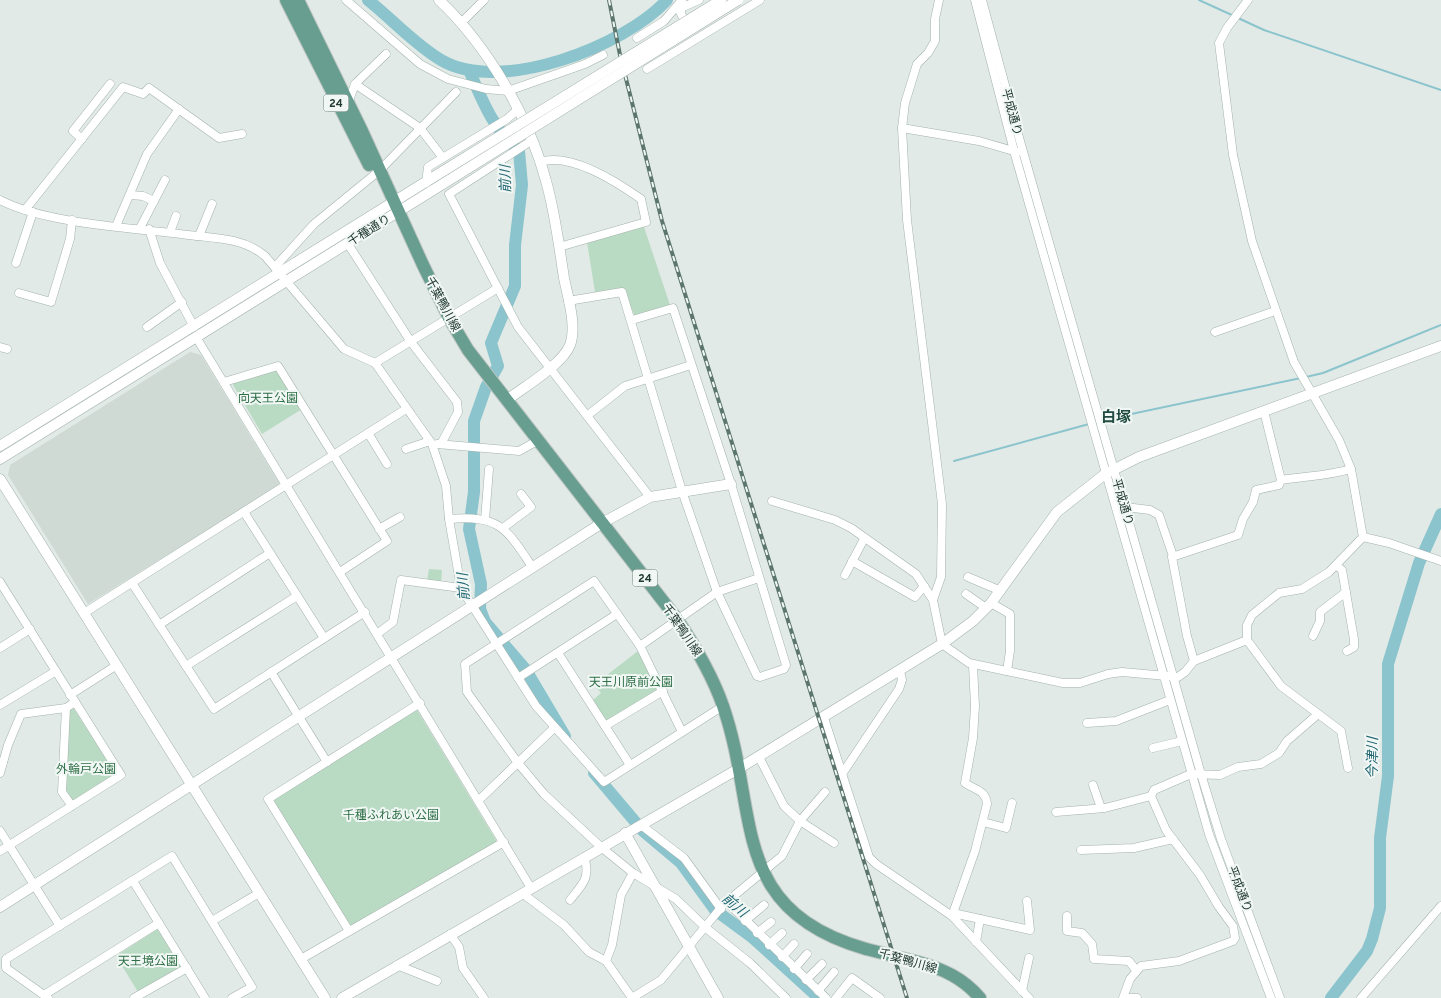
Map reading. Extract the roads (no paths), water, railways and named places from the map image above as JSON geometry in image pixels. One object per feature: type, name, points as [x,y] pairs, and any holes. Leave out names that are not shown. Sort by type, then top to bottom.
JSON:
[{"type":"main road","name":"千葉鴨川線","points":[[286,0],[334,99],[377,172]]},
{"type":"main road","name":"千葉鴨川線","points":[[298,0],[348,103],[384,193],[395,208],[449,318],[468,350],[677,619],[702,657],[723,706],[752,839],[764,872],[775,892],[804,922],[835,939],[918,962],[949,973],[963,981],[980,998]]},
{"type":"street","points":[[346,0],[420,64],[448,79],[486,89],[508,91],[586,64],[603,55]]},
{"type":"street","points":[[439,0],[462,22],[486,54],[508,91],[540,162],[559,246],[572,330],[570,345],[561,358],[508,400]]},
{"type":"street","points":[[462,22],[484,0]]},
{"type":"street","points":[[682,0],[664,21],[640,36],[649,68],[760,0]]},
{"type":"street","points":[[695,39],[680,12],[683,7],[697,0]]},
{"type":"street","name":"千種通り","points":[[280,274],[348,244],[426,182],[721,0]]},
{"type":"street","name":"千種通り","points":[[0,459],[195,332],[280,274],[395,208],[454,178],[738,0]]},
{"type":"street","points":[[933,600],[941,577],[942,504],[907,220],[902,128],[905,103],[917,64],[928,53],[935,41],[935,19],[939,0]]},
{"type":"street","name":"平成通り","points":[[975,0],[1014,151],[1109,472],[1125,507],[1201,774],[1221,839],[1280,998]]},
{"type":"street","name":"平成通り","points":[[982,0],[1191,774],[1209,834],[1271,998]]},
{"type":"street","points":[[1248,0],[1227,28],[1220,44],[1233,155],[1246,221],[1275,311],[1294,362],[1310,394],[1339,440],[1352,469],[1363,538]]},
{"type":"street","points":[[348,103],[355,84],[386,54]]},
{"type":"street","points":[[82,138],[73,131],[110,84]]},
{"type":"street","points":[[355,84],[420,128],[442,158]]},
{"type":"street","points":[[25,210],[123,88],[143,94],[149,88],[220,138],[242,134]]},
{"type":"street","points":[[280,274],[314,224],[377,172],[456,92]]},
{"type":"street","points":[[116,226],[131,195],[147,154],[178,109]]},
{"type":"street","points":[[426,182],[428,167],[507,119],[517,110]]},
{"type":"street","points":[[902,128],[979,141],[1024,153]]},
{"type":"street","points":[[532,141],[449,194],[518,327],[650,497]]},
{"type":"street","points":[[540,162],[550,159],[566,161],[608,178],[641,199],[644,211],[646,222],[559,246]]},
{"type":"street","points":[[140,228],[165,180]]},
{"type":"street","points":[[131,195],[143,196],[154,202]]},
{"type":"street","points":[[0,200],[25,210],[72,220],[199,236],[245,244],[258,250],[344,349],[375,363],[406,409],[434,443],[446,486],[449,518],[461,588],[536,706],[604,782],[723,706]]},
{"type":"street","points":[[199,236],[212,204]]},
{"type":"street","points":[[16,263],[33,212]]},
{"type":"street","points":[[170,232],[176,216]]},
{"type":"street","points":[[19,293],[51,302],[70,239],[72,220]]},
{"type":"street","points":[[149,229],[155,251],[182,302],[195,332],[504,842],[526,890],[564,925],[589,952],[606,961],[632,998],[661,980],[727,902],[782,856],[800,821],[825,792]]},
{"type":"street","points":[[348,244],[411,342],[457,402],[458,412],[434,443]]},
{"type":"street","points":[[375,363],[498,288]]},
{"type":"street","points":[[568,301],[622,292],[682,491],[717,592],[757,676],[784,669],[786,665],[731,484],[673,308],[632,320]]},
{"type":"street","points":[[147,327],[182,302]]},
{"type":"street","points":[[1215,332],[1275,311]]},
{"type":"street","name":"千種通り","points":[[0,446],[195,332]]},
{"type":"street","points":[[342,998],[600,847],[759,757],[942,644],[989,605],[1031,545],[1057,512],[1109,472],[1139,457],[1441,346]]},
{"type":"street","points":[[588,415],[625,386],[691,365]]},
{"type":"street","points":[[224,382],[278,366],[387,541],[340,572]]},
{"type":"street","points":[[84,613],[406,409]]},
{"type":"street","points":[[1173,556],[1238,535],[1253,502],[1255,491],[1279,485],[1281,480],[1264,411]]},
{"type":"street","points":[[368,433],[387,464]]},
{"type":"street","points":[[406,449],[434,443],[519,451],[537,440]]},
{"type":"street","points":[[485,520],[490,469]]},
{"type":"street","points":[[1281,480],[1317,474],[1326,476],[1352,469]]},
{"type":"street","points":[[0,479],[325,998]]},
{"type":"street","points":[[0,907],[602,523],[650,497],[731,484]]},
{"type":"street","points":[[503,528],[531,507],[520,494]]},
{"type":"street","points":[[772,501],[835,520],[916,574],[933,600],[942,644],[957,656],[973,664],[1063,683],[1080,682],[1122,672],[1178,677],[1194,661],[1247,640]]},
{"type":"street","points":[[1125,507],[1150,510],[1160,515],[1173,556],[1187,636],[1194,661]]},
{"type":"street","points":[[244,512],[324,638]]},
{"type":"street","points":[[379,529],[400,517]]},
{"type":"street","points":[[449,518],[485,520],[503,528],[510,534],[533,568]]},
{"type":"street","points":[[845,575],[864,538]]},
{"type":"street","points":[[1363,538],[1441,561]]},
{"type":"street","points":[[1348,768],[1341,731],[1317,715],[1281,686],[1247,640],[1247,625],[1252,615],[1279,593],[1302,590],[1337,566],[1363,538]]},
{"type":"street","points":[[159,625],[270,554]]},
{"type":"street","points":[[852,561],[915,597],[924,586]]},
{"type":"street","points":[[1337,566],[1342,570],[1354,639],[1354,647],[1347,651]]},
{"type":"street","points":[[968,577],[1001,590]]},
{"type":"street","points":[[640,646],[717,592],[759,578]]},
{"type":"street","points":[[378,634],[393,622],[401,580],[461,588]]},
{"type":"street","points":[[682,732],[640,646],[594,581],[465,664],[467,692],[518,763],[569,820],[633,873],[676,899],[706,928],[750,963],[786,998]]},
{"type":"street","points":[[0,582],[2,591],[30,629],[121,775],[0,851]]},
{"type":"street","points":[[132,583],[214,710],[365,612]]},
{"type":"street","points":[[1313,636],[1320,621],[1320,612],[1346,592]]},
{"type":"street","points":[[966,594],[1010,614],[1010,651],[1007,671]]},
{"type":"street","points":[[186,666],[297,596]]},
{"type":"street","points":[[518,678],[617,614]]},
{"type":"street","points":[[0,648],[30,629]]},
{"type":"street","points":[[558,653],[630,765]]},
{"type":"street","points":[[952,914],[975,852],[987,804],[986,797],[965,781],[973,738],[975,706],[973,664]]},
{"type":"street","points":[[70,694],[117,665]]},
{"type":"street","points":[[0,706],[56,671]]},
{"type":"street","points":[[842,774],[899,689],[902,680],[900,671]]},
{"type":"street","points":[[271,672],[327,762]]},
{"type":"street","points":[[605,726],[663,691]]},
{"type":"street","points":[[1088,723],[1116,721],[1170,700]]},
{"type":"street","points":[[0,773],[8,745],[21,714],[66,708],[75,702]]},
{"type":"street","points":[[349,930],[268,799],[420,703]]},
{"type":"street","points":[[66,708],[62,792],[72,806]]},
{"type":"street","points":[[1137,998],[1123,998],[1130,979],[1141,966],[1179,961],[1233,941],[1235,934],[1233,926],[1219,908],[1200,875],[1173,839],[1155,808],[1151,796],[1154,790],[1191,774],[1220,775],[1238,767],[1261,764],[1279,754],[1288,741],[1317,715]]},
{"type":"street","points":[[824,718],[869,857],[876,864],[952,914],[1029,998]]},
{"type":"street","points":[[479,800],[554,728]]},
{"type":"street","points":[[1153,748],[1182,741]]},
{"type":"street","points":[[759,757],[784,806],[800,821],[834,843]]},
{"type":"street","points":[[1093,785],[1101,808]]},
{"type":"street","points":[[1056,812],[1101,808],[1151,796]]},
{"type":"street","points":[[983,822],[1006,828],[1012,803]]},
{"type":"street","points":[[641,825],[684,858],[721,909]]},
{"type":"street","points":[[0,831],[60,926]]},
{"type":"street","points":[[625,833],[718,998]]},
{"type":"street","points":[[1081,850],[1134,848],[1173,839]]},
{"type":"street","points":[[301,959],[504,842]]},
{"type":"street","points":[[160,923],[46,997],[6,968],[6,960],[172,856],[252,987],[232,998]]},
{"type":"street","points":[[570,900],[584,883],[588,869],[584,857]]},
{"type":"street","points":[[606,961],[612,945],[621,895],[633,873]]},
{"type":"street","points":[[133,881],[206,998]]},
{"type":"street","points":[[212,921],[259,893]]},
{"type":"street","points":[[952,914],[1030,930],[1027,901]]},
{"type":"street","points":[[727,902],[769,945],[826,998]]},
{"type":"street","points":[[745,920],[764,905]]},
{"type":"street","points":[[1361,998],[1439,910]]},
{"type":"street","points":[[1067,916],[1067,931],[1082,933],[1092,944],[1094,960],[1129,960],[1136,970]]},
{"type":"street","points":[[976,942],[980,919]]},
{"type":"street","points":[[757,933],[771,922]]},
{"type":"street","points":[[1235,934],[1254,927]]},
{"type":"street","points":[[769,945],[782,933]]},
{"type":"street","points":[[450,934],[459,947],[463,968],[484,998]]},
{"type":"street","points":[[782,957],[794,944]]},
{"type":"street","points":[[794,968],[807,954]]},
{"type":"street","points":[[1022,992],[1029,958]]},
{"type":"street","points":[[806,980],[822,964]]},
{"type":"street","points":[[397,965],[437,981]]},
{"type":"street","points":[[134,998],[187,968]]},
{"type":"street","points":[[818,991],[834,972]]},
{"type":"street","points":[[836,998],[852,978],[880,998]]},
{"type":"waterway","name":"前川","points":[[368,0],[412,39],[441,60],[466,69],[495,72],[527,69],[593,48],[622,34],[648,17],[667,0]]},
{"type":"waterway","points":[[1199,0],[1234,16]]},
{"type":"waterway","points":[[1238,18],[1264,30],[1441,90]]},
{"type":"waterway","name":"前川","points":[[469,70],[495,123],[519,151],[522,185],[515,245],[515,286],[491,343],[498,366],[486,387],[474,421],[474,492],[469,529],[481,584],[480,609],[485,622],[526,670],[565,736]]},
{"type":"waterway","points":[[1306,377],[1323,373],[1441,325]]},
{"type":"waterway","points":[[1103,420],[1301,378]]},
{"type":"waterway","points":[[954,461],[1089,424]]},
{"type":"waterway","name":"今津川","points":[[1331,998],[1367,951],[1380,908],[1380,838],[1388,776],[1388,664],[1419,563],[1441,514]]},
{"type":"waterway","name":"前川","points":[[594,773],[643,831],[681,863],[715,910],[753,938],[819,998]]},
{"type":"railway","points":[[609,0],[620,55],[662,221],[907,998]]},
{"type":"district","name":"白塚","points":[[1116,417]]},
{"type":"park label","name":"向天王公園","points":[[268,398]]},
{"type":"park label","name":"天王川原前公園","points":[[631,682]]},
{"type":"park label","name":"外輪戸公園","points":[[86,769]]},
{"type":"park label","name":"千種ふれあい公園","points":[[391,815]]},
{"type":"park label","name":"天王境公園","points":[[148,961]]}]
